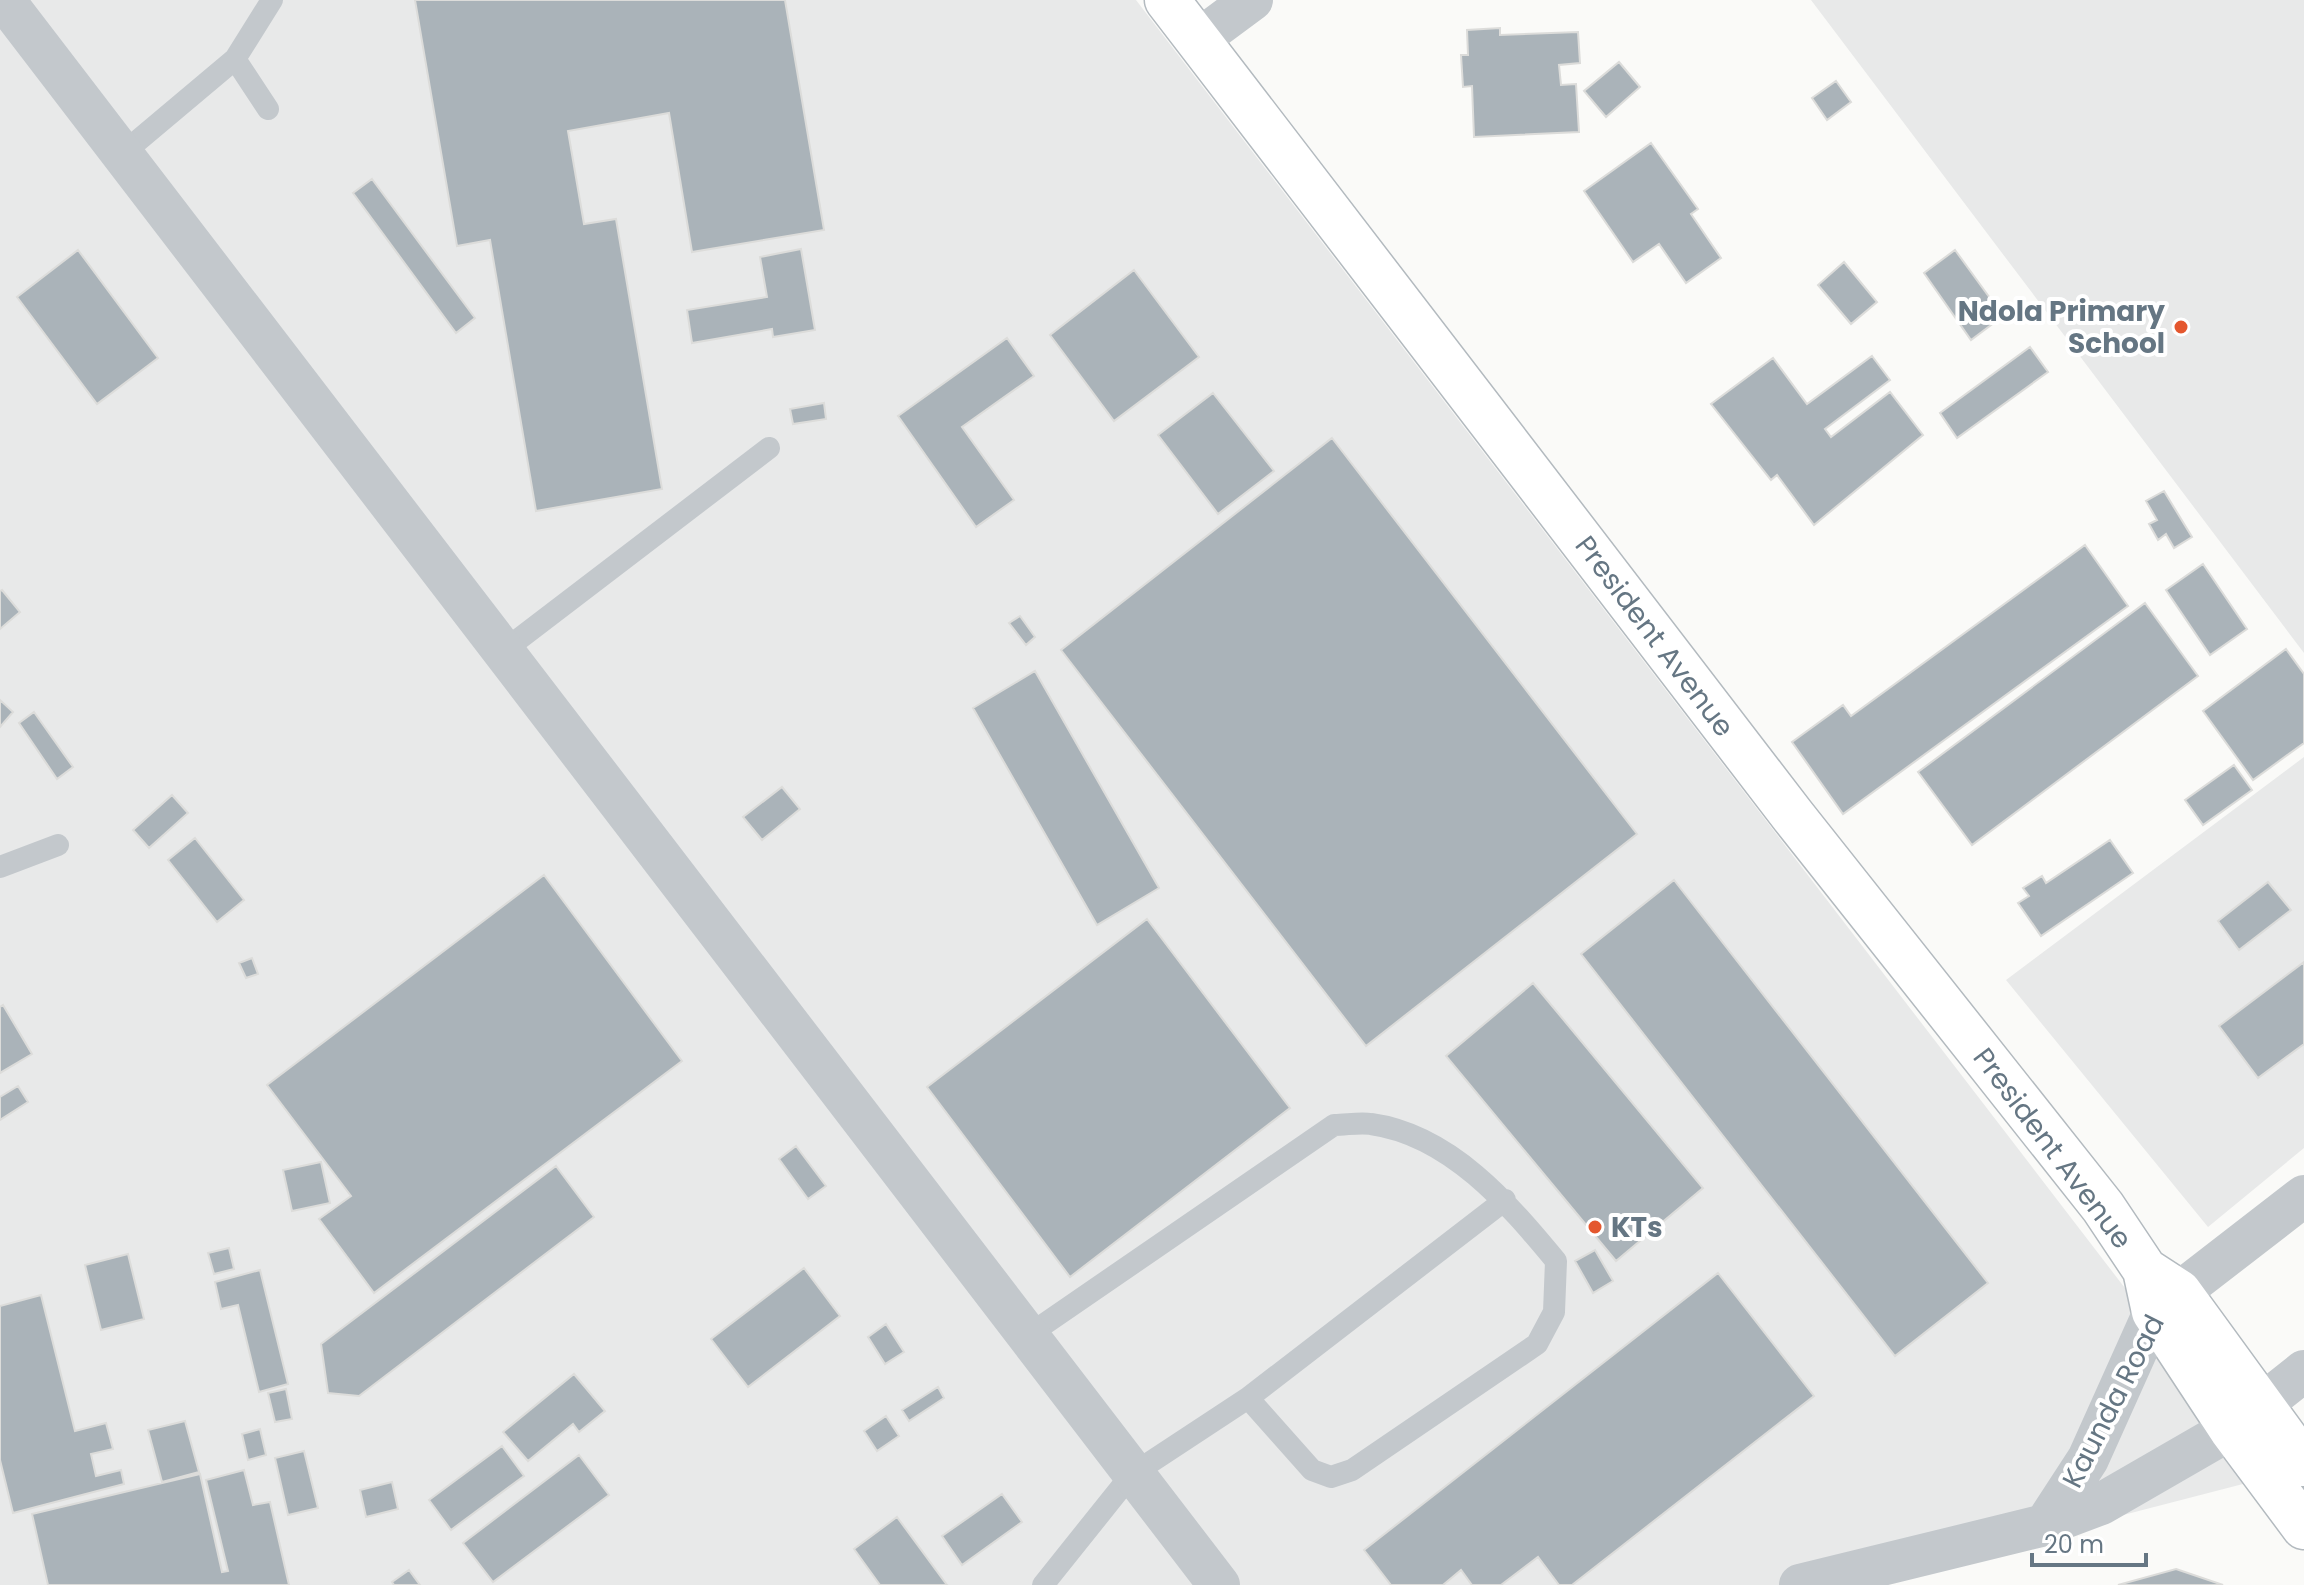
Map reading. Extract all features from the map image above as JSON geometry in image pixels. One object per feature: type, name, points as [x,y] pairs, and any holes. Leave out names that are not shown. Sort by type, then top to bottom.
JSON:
[{"type":"main road","name":"President Avenue","points":[[1167,0],[1793,816],[2103,1207],[2245,1417],[2304,1527]]},
{"type":"main road","name":"President Avenue","points":[[2245,1417],[2304,1464]]},
{"type":"street","points":[[4,0],[1131,1475],[1219,1585]]},
{"type":"street","points":[[1198,40],[1252,0]]},
{"type":"street","name":"Kaunda Road","points":[[2045,1525],[2088,1459],[2160,1291],[2304,1196]]},
{"type":"street","name":"Kaunda Road","points":[[1800,1585],[2045,1525],[2101,1504],[2245,1417],[2304,1371]]},
{"type":"lane","points":[[122,154],[235,59],[272,0]]},
{"type":"lane","points":[[235,59],[268,109]]},
{"type":"lane","points":[[502,652],[769,448]]},
{"type":"lane","points":[[0,867],[58,845]]},
{"type":"lane","points":[[1027,1336],[1334,1125],[1370,1124],[1423,1139],[1505,1200],[1556,1261],[1554,1312],[1537,1344],[1352,1470],[1331,1477],[1312,1470],[1248,1398]]},
{"type":"lane","points":[[1043,1585],[1131,1475],[1248,1398],[1505,1200]]},
{"type":"shaded area","points":[[0,0],[1136,0],[2270,1477],[1853,1585],[0,1585]]},
{"type":"shaded area","name":"Ndola Primary School","points":[[1811,0],[2304,0],[2304,653]]},
{"type":"shaded area","points":[[2304,757],[2304,1148],[2208,1227],[2006,980]]},
{"type":"building","points":[[415,0],[785,0],[824,230],[692,252],[669,113],[568,131],[584,224],[616,219],[662,489],[536,511],[490,240],[457,246]]},
{"type":"building","points":[[1500,28],[1500,35],[1578,32],[1580,63],[1559,65],[1561,85],[1576,84],[1579,132],[1474,137],[1472,86],[1463,87],[1461,55],[1468,55],[1467,30]]},
{"type":"building","points":[[1619,62],[1640,87],[1606,117],[1584,91]]},
{"type":"building","points":[[1836,81],[1851,102],[1827,120],[1812,98]]},
{"type":"building","points":[[1651,143],[1698,209],[1691,214],[1721,258],[1686,283],[1659,244],[1633,262],[1584,191]]},
{"type":"building","points":[[372,179],[475,318],[456,333],[353,193]]},
{"type":"building","points":[[801,249],[815,330],[773,337],[772,329],[692,343],[687,310],[767,297],[760,257]]},
{"type":"building","points":[[78,250],[158,358],[97,404],[17,297]]},
{"type":"building","points":[[1955,250],[2003,316],[1971,340],[1924,273]]},
{"type":"building","points":[[1844,262],[1877,302],[1851,324],[1818,285]]},
{"type":"building","points":[[1134,270],[1199,357],[1114,421],[1050,335]]},
{"type":"building","points":[[1007,338],[1034,376],[962,427],[1014,500],[976,527],[898,416]]},
{"type":"building","points":[[2030,347],[2048,372],[1957,438],[1940,413]]},
{"type":"building","points":[[1872,356],[1890,380],[1825,429],[1831,437],[1890,392],[1923,435],[1814,525],[1777,475],[1771,480],[1711,404],[1773,358],[1807,404]]},
{"type":"building","points":[[1213,393],[1274,471],[1218,514],[1158,435]]},
{"type":"building","points":[[824,403],[826,419],[793,424],[790,409]]},
{"type":"building","points":[[1332,438],[1637,834],[1366,1046],[1061,650]]},
{"type":"building","points":[[2164,491],[2192,537],[2174,548],[2166,534],[2158,540],[2149,524],[2157,520],[2146,501]]},
{"type":"building","points":[[2085,545],[2128,606],[1843,814],[1792,742],[1843,705],[1851,716]]},
{"type":"building","points":[[2203,564],[2247,629],[2210,655],[2166,590]]},
{"type":"building","points":[[0,591],[20,612],[0,629]]},
{"type":"building","points":[[2145,603],[2198,676],[1972,845],[1918,772]]},
{"type":"building","points":[[1020,616],[1035,637],[1026,645],[1009,623]]},
{"type":"building","points":[[2286,649],[2304,674],[2304,743],[2253,780],[2203,711]]},
{"type":"building","points":[[1035,671],[1159,888],[1097,925],[973,708]]},
{"type":"building","points":[[0,700],[13,712],[0,727]]},
{"type":"building","points":[[34,712],[73,767],[57,779],[19,723]]},
{"type":"building","points":[[2234,765],[2252,790],[2203,825],[2185,800]]},
{"type":"building","points":[[782,787],[800,809],[762,840],[743,817]]},
{"type":"building","points":[[172,795],[188,813],[149,848],[133,830]]},
{"type":"building","points":[[195,838],[244,900],[217,922],[168,860]]},
{"type":"building","points":[[2110,840],[2133,873],[2041,936],[2018,903],[2029,896],[2023,888],[2042,876],[2046,883]]},
{"type":"building","points":[[544,875],[682,1061],[374,1293],[319,1219],[351,1196],[267,1085]]},
{"type":"building","points":[[1674,880],[1988,1283],[1895,1356],[1581,954]]},
{"type":"building","points":[[2268,882],[2291,910],[2239,950],[2218,921]]},
{"type":"building","points":[[1147,919],[1290,1108],[1070,1277],[927,1087]]},
{"type":"building","points":[[252,958],[258,974],[246,978],[239,963]]},
{"type":"building","points":[[2304,962],[2304,1044],[2258,1078],[2219,1026]]},
{"type":"building","points":[[1533,983],[1703,1188],[1616,1261],[1446,1056]]},
{"type":"building","points":[[3,1005],[32,1054],[0,1073],[0,1007]]},
{"type":"building","points":[[18,1086],[28,1102],[0,1120],[0,1097]]},
{"type":"building","points":[[796,1146],[826,1186],[808,1199],[779,1159]]},
{"type":"building","points":[[321,1162],[330,1203],[292,1211],[283,1170]]},
{"type":"building","points":[[556,1166],[594,1217],[359,1396],[328,1393],[321,1344]]},
{"type":"building","points":[[229,1248],[234,1269],[214,1274],[208,1253]]},
{"type":"building","points":[[1595,1250],[1613,1281],[1593,1293],[1575,1261]]},
{"type":"building","points":[[128,1254],[144,1319],[101,1330],[85,1265]]},
{"type":"building","points":[[804,1268],[840,1316],[748,1387],[711,1339]]},
{"type":"building","points":[[260,1270],[288,1384],[259,1392],[238,1305],[221,1309],[215,1282]]},
{"type":"building","points":[[1718,1273],[1814,1396],[1572,1585],[1559,1585],[1538,1557],[1501,1585],[1472,1585],[1461,1570],[1443,1585],[1391,1585],[1364,1550]]},
{"type":"building","points":[[41,1295],[75,1431],[106,1423],[113,1449],[91,1454],[96,1476],[121,1470],[124,1484],[13,1513],[0,1460],[0,1306]]},
{"type":"building","points":[[886,1324],[904,1352],[885,1364],[868,1337]]},
{"type":"building","points":[[574,1374],[605,1411],[579,1432],[573,1424],[528,1461],[503,1432]]},
{"type":"building","points":[[938,1387],[944,1398],[909,1421],[902,1410]]},
{"type":"building","points":[[286,1389],[292,1419],[275,1422],[268,1393]]},
{"type":"building","points":[[886,1416],[899,1436],[877,1451],[864,1431]]},
{"type":"building","points":[[185,1421],[199,1472],[162,1482],[148,1430]]},
{"type":"building","points":[[260,1429],[266,1455],[248,1460],[242,1434]]},
{"type":"building","points":[[502,1446],[524,1476],[451,1530],[429,1500]]},
{"type":"building","points":[[304,1451],[318,1508],[288,1515],[275,1458]]},
{"type":"building","points":[[579,1455],[609,1495],[493,1582],[463,1543]]},
{"type":"building","points":[[244,1470],[253,1505],[270,1502],[289,1585],[48,1585],[32,1514],[200,1474],[222,1572],[228,1571],[206,1480]]},
{"type":"building","points":[[392,1482],[398,1509],[366,1517],[360,1490]]},
{"type":"building","points":[[1002,1494],[1022,1522],[962,1565],[942,1536]]},
{"type":"building","points":[[897,1517],[947,1585],[880,1585],[854,1549]]},
{"type":"building","points":[[2176,1569],[2223,1585],[2118,1585]]},
{"type":"building","points":[[409,1570],[420,1585],[394,1585],[392,1582]]},
{"type":"place","name":"Ndola Primary School","points":[[2181,327]]},
{"type":"place","name":"KTs","points":[[1595,1227]]}]
